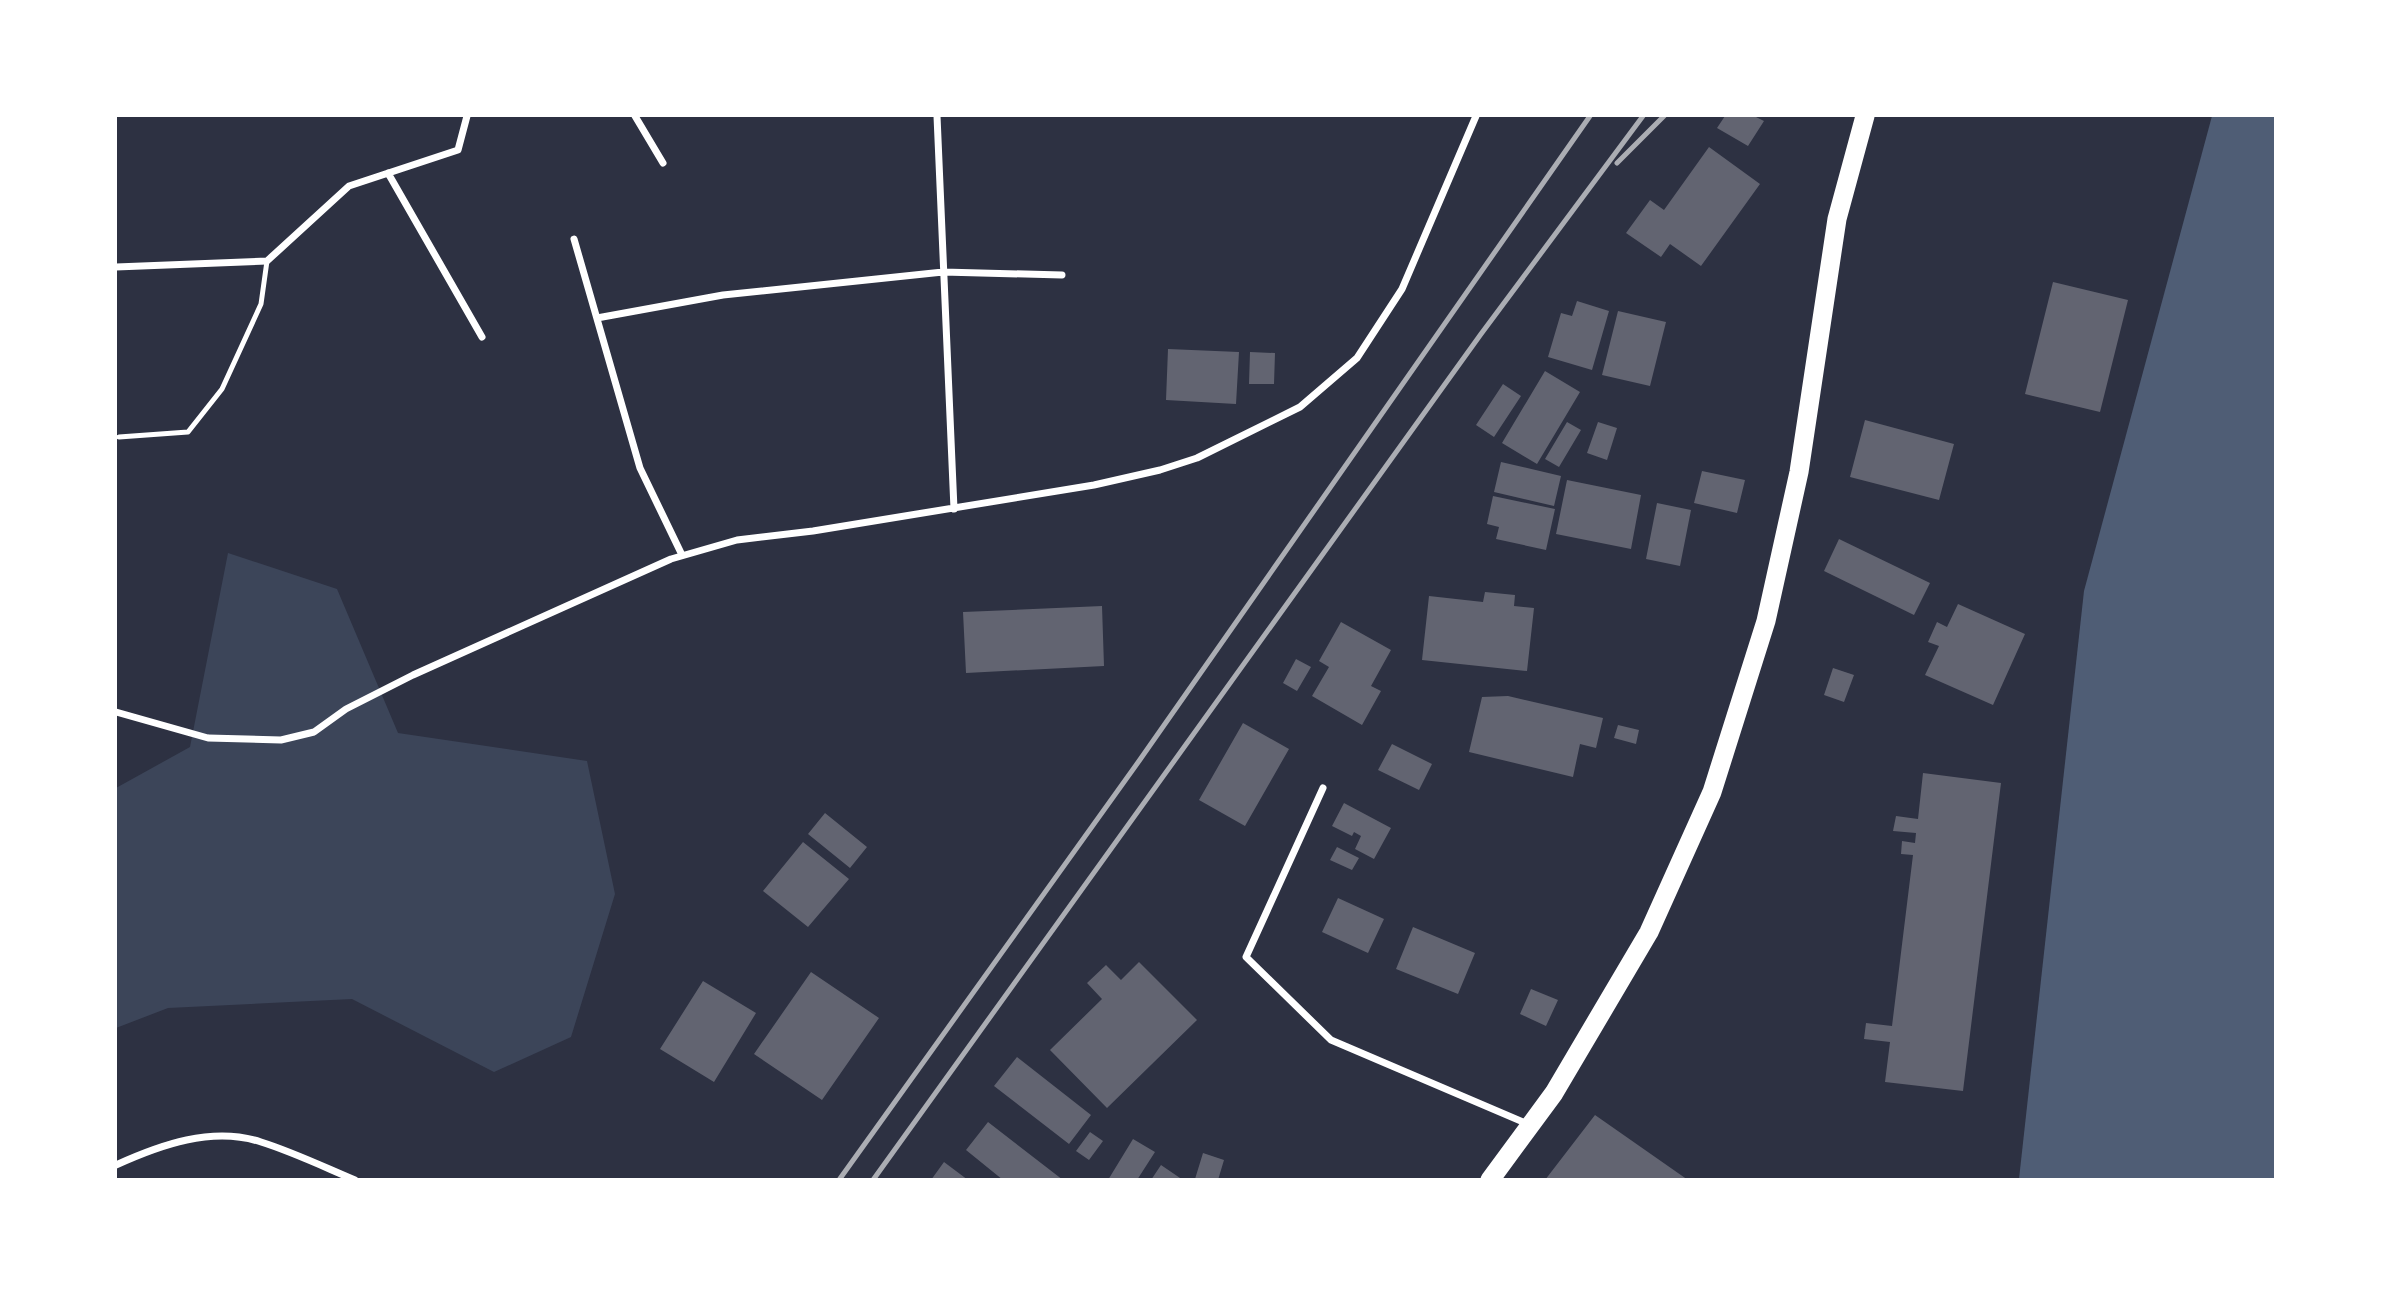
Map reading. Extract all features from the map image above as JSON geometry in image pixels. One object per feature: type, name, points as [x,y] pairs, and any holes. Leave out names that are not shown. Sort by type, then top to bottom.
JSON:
[{"type":"highway","points":[[1490,1180],[1553,1093],[1649,932],[1712,792],[1766,621],[1799,472],[1837,219],[1865,116]]},
{"type":"street","points":[[116,267],[268,261],[349,186],[458,150],[467,116]]},
{"type":"street","points":[[635,116],[663,163]]},
{"type":"street","points":[[937,116],[954,509]]},
{"type":"street","points":[[116,712],[208,738],[281,740],[314,732],[346,709],[413,675],[682,555],[737,540],[813,531],[1094,485],[1160,470],[1197,458],[1300,407],[1357,358],[1402,289],[1476,116]]},
{"type":"street","points":[[388,173],[482,337]]},
{"type":"street","points":[[574,239],[640,468],[682,555]]},
{"type":"street","points":[[597,317],[723,295],[943,272],[1062,275]]},
{"type":"street","points":[[1323,789],[1245,957],[1331,1040],[1530,1126]]},
{"type":"street","points":[[116,1165],[179,1141],[231,1136],[259,1141],[355,1180]]},
{"type":"lane","points":[[119,437],[188,432],[222,389],[261,304],[268,261]]},
{"type":"shaded area","points":[[2212,116],[2275,116],[2275,1179],[2019,1179],[2084,591]]},
{"type":"shaded area","points":[[228,553],[337,589],[398,733],[587,761],[615,894],[571,1037],[494,1072],[352,999],[168,1008],[116,1028],[116,788],[190,747]]},
{"type":"building","points":[[1725,116],[1754,116],[1764,121],[1748,146],[1717,128]]},
{"type":"building","points":[[1709,147],[1760,184],[1701,266],[1670,244],[1661,257],[1626,233],[1650,200],[1664,210]]},
{"type":"building","points":[[2053,282],[2128,300],[2100,412],[2025,394]]},
{"type":"building","points":[[1577,301],[1609,311],[1592,370],[1548,357],[1561,313],[1572,316]]},
{"type":"building","points":[[1618,311],[1666,322],[1650,386],[1602,375]]},
{"type":"building","points":[[1168,349],[1239,352],[1236,404],[1166,400]]},
{"type":"building","points":[[1250,352],[1275,353],[1274,384],[1249,384]]},
{"type":"building","points":[[1545,371],[1580,392],[1537,464],[1502,443]]},
{"type":"building","points":[[1503,384],[1521,396],[1494,437],[1476,425]]},
{"type":"building","points":[[1865,420],[1954,444],[1939,500],[1850,477]]},
{"type":"building","points":[[1567,422],[1581,430],[1559,467],[1545,459]]},
{"type":"building","points":[[1598,422],[1617,428],[1607,460],[1587,453]]},
{"type":"building","points":[[1501,462],[1561,476],[1554,506],[1494,492]]},
{"type":"building","points":[[1702,471],[1745,480],[1737,513],[1694,503]]},
{"type":"building","points":[[1567,480],[1641,495],[1631,549],[1556,534]]},
{"type":"building","points":[[1493,496],[1555,509],[1546,550],[1496,539],[1499,527],[1487,524]]},
{"type":"building","points":[[1657,503],[1691,510],[1680,566],[1646,559]]},
{"type":"building","points":[[1839,539],[1930,583],[1914,615],[1824,571]]},
{"type":"building","points":[[1485,592],[1515,595],[1514,606],[1534,608],[1527,671],[1422,660],[1429,596],[1483,602]]},
{"type":"building","points":[[1958,604],[2025,634],[1993,705],[1925,675],[1939,646],[1928,642],[1937,622],[1947,627]]},
{"type":"building","points":[[1102,606],[1104,666],[966,673],[963,612]]},
{"type":"building","points":[[1341,622],[1391,650],[1371,686],[1381,691],[1362,725],[1312,696],[1329,667],[1319,661]]},
{"type":"building","points":[[1296,659],[1311,667],[1297,691],[1283,683]]},
{"type":"building","points":[[1833,668],[1854,675],[1844,702],[1824,695]]},
{"type":"building","points":[[1508,696],[1603,718],[1596,748],[1580,744],[1573,777],[1469,752],[1482,697]]},
{"type":"building","points":[[1243,723],[1289,749],[1245,826],[1199,800]]},
{"type":"building","points":[[1618,725],[1639,730],[1636,744],[1614,738]]},
{"type":"building","points":[[1392,744],[1432,764],[1419,790],[1378,770]]},
{"type":"building","points":[[1923,773],[2001,783],[1963,1091],[1885,1082],[1890,1042],[1864,1039],[1866,1023],[1892,1026],[1913,855],[1901,854],[1902,841],[1915,843],[1916,833],[1893,831],[1896,816],[1918,819]]},
{"type":"building","points":[[1344,803],[1391,828],[1374,859],[1355,849],[1361,836],[1354,832],[1352,836],[1332,826]]},
{"type":"building","points":[[825,813],[867,847],[850,868],[808,834]]},
{"type":"building","points":[[803,842],[849,879],[808,927],[763,891]]},
{"type":"building","points":[[1337,847],[1359,858],[1352,870],[1330,860]]},
{"type":"building","points":[[1338,898],[1384,919],[1368,953],[1322,932]]},
{"type":"building","points":[[1413,927],[1475,953],[1458,994],[1396,969]]},
{"type":"building","points":[[1139,962],[1197,1020],[1107,1108],[1050,1050],[1102,999],[1087,983],[1106,965],[1121,980]]},
{"type":"building","points":[[811,972],[879,1018],[822,1100],[754,1054]]},
{"type":"building","points":[[703,981],[756,1013],[714,1082],[660,1049]]},
{"type":"building","points":[[1531,989],[1558,1000],[1546,1026],[1520,1014]]},
{"type":"building","points":[[1017,1057],[1091,1115],[1069,1144],[994,1086]]},
{"type":"building","points":[[1595,1115],[1688,1180],[1545,1180]]},
{"type":"building","points":[[988,1122],[1063,1180],[1003,1180],[966,1150]]},
{"type":"building","points":[[1090,1132],[1103,1141],[1089,1160],[1076,1151]]},
{"type":"building","points":[[1133,1139],[1155,1152],[1137,1180],[1108,1180]]},
{"type":"building","points":[[1203,1153],[1224,1160],[1218,1180],[1195,1179]]},
{"type":"building","points":[[944,1162],[968,1180],[931,1180]]},
{"type":"building","points":[[1161,1165],[1183,1180],[1151,1180]]},
{"type":"railway","points":[[839,1180],[1139,761],[1590,116]]},
{"type":"railway","points":[[873,1180],[1481,334],[1643,116]]},
{"type":"railway","points":[[1617,163],[1664,116]]}]
